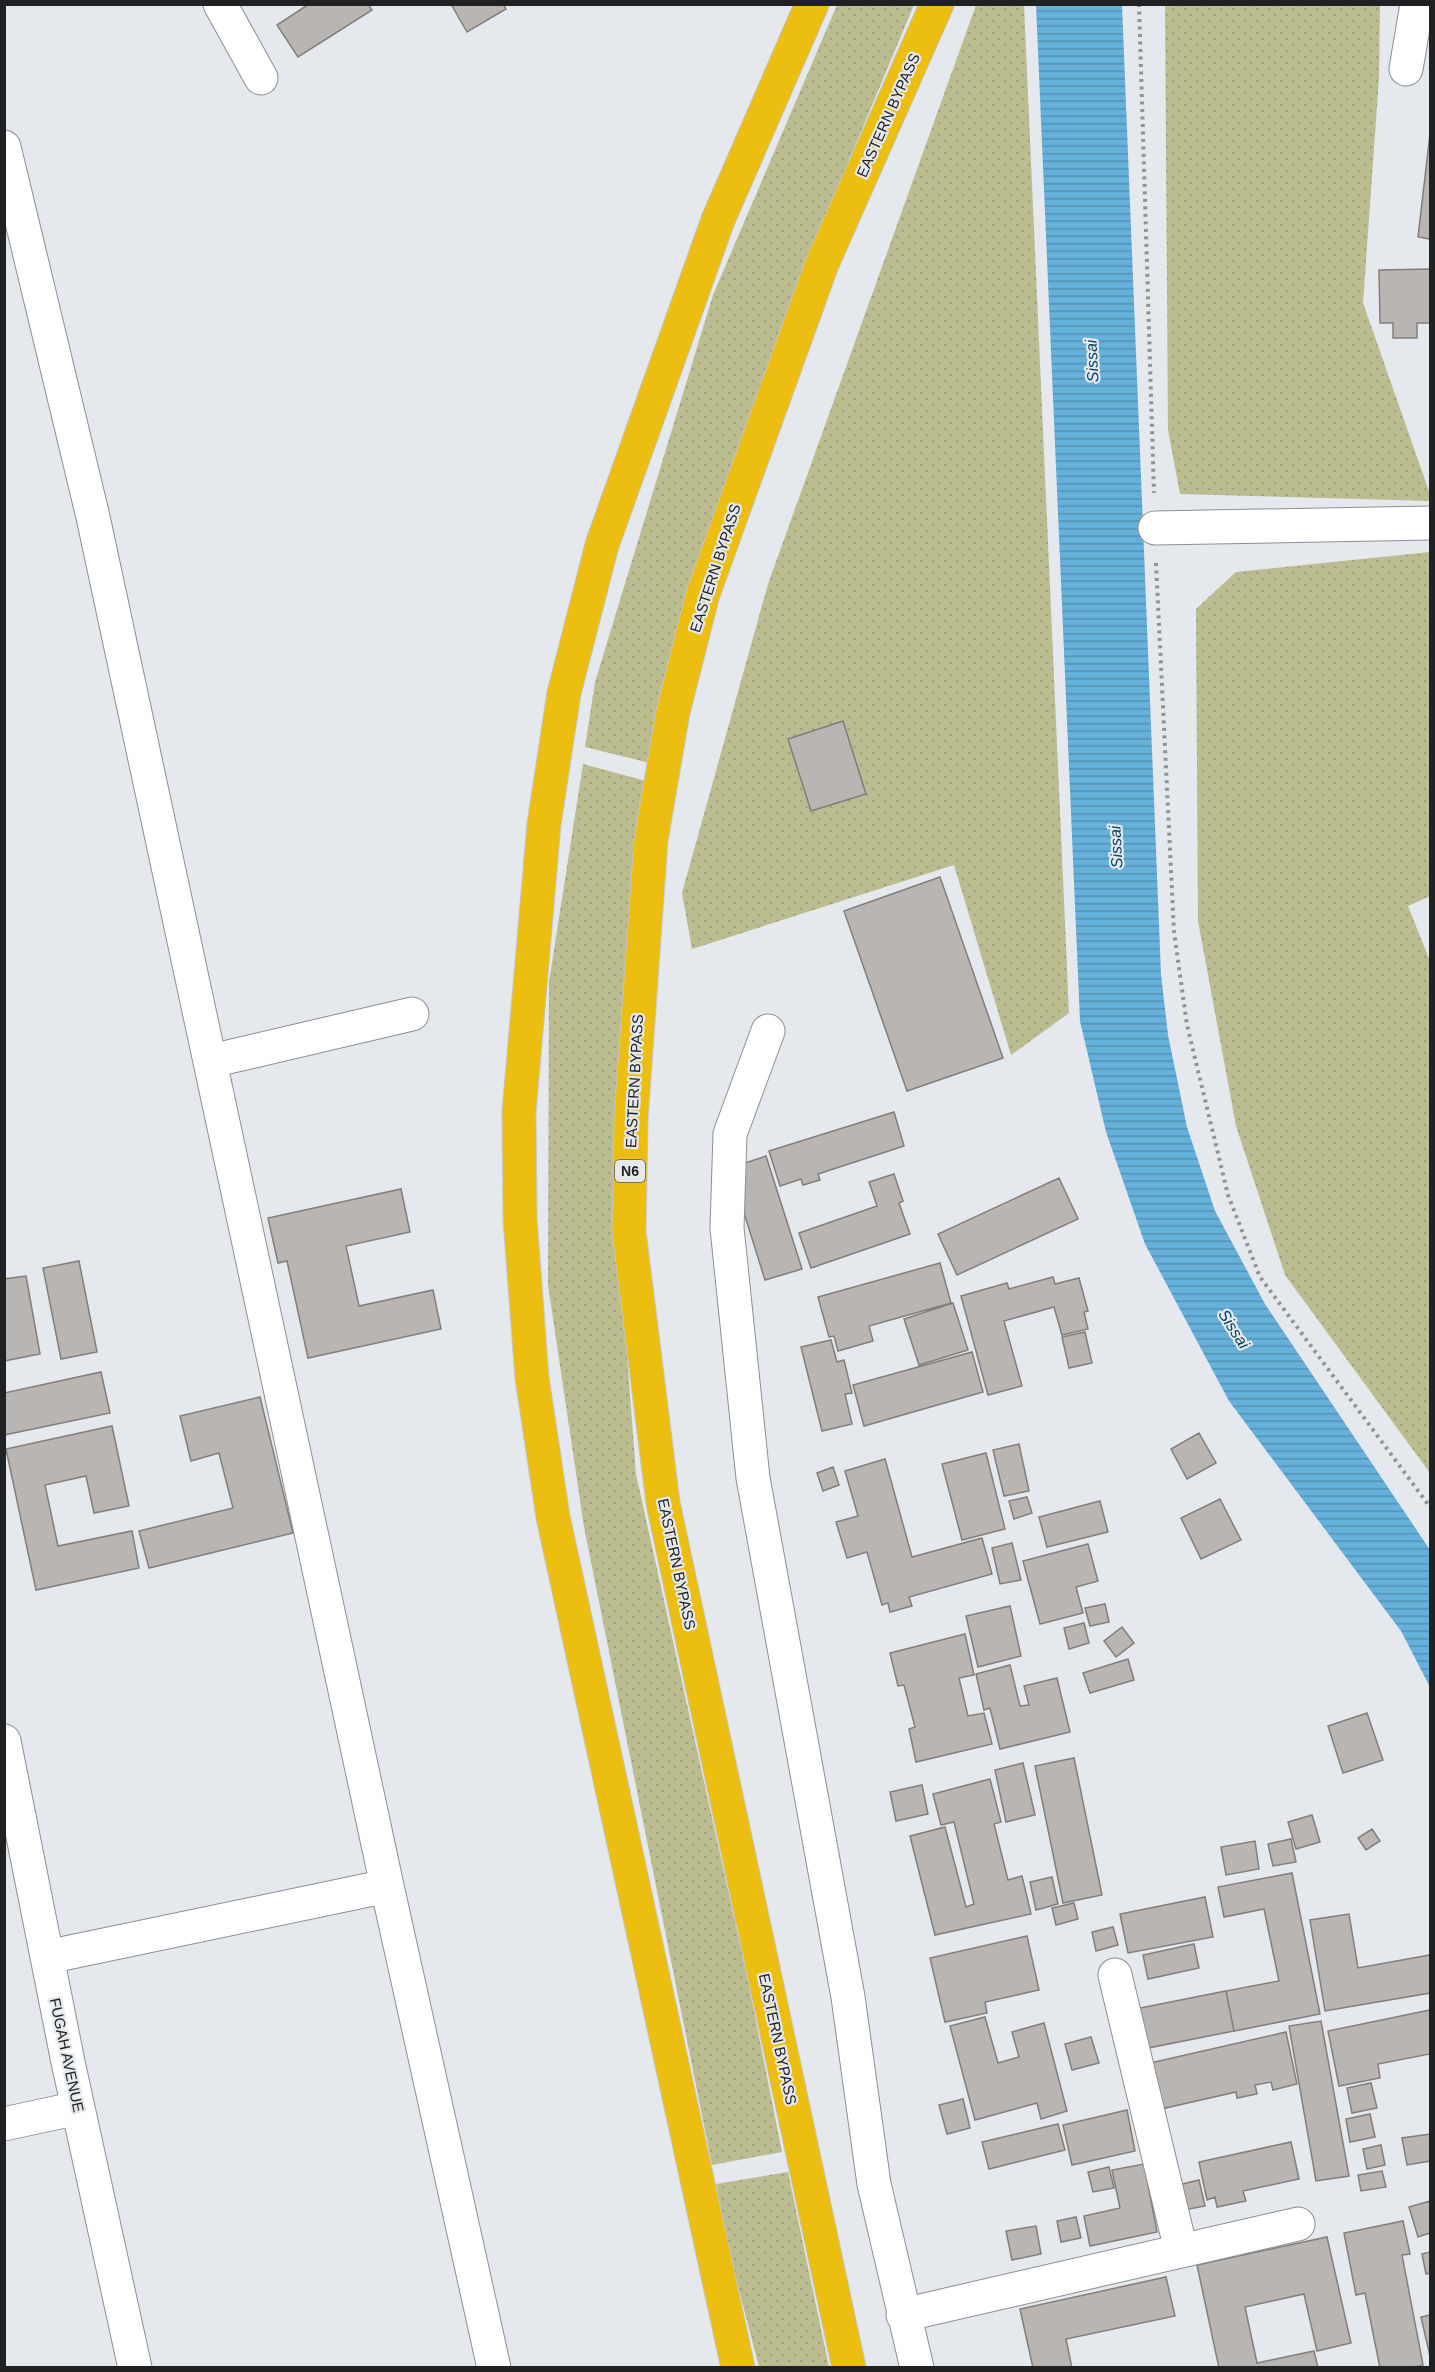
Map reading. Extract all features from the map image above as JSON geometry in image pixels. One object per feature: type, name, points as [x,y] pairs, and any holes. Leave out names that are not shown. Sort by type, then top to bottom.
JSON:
[{"type":"highway","points":[[738,2367],[553,1517],[532,1378],[520,1218],[519,1112],[544,824],[564,693],[602,545],[718,220],[812,4]]},
{"type":"highway","name":"EASTERN BYPASS","points":[[849,2367],[663,1503],[629,1232],[631,1119],[651,840],[673,712],[703,594],[822,264],[937,4]]},
{"type":"street","points":[[220,4],[261,78]]},
{"type":"street","points":[[1406,69],[1417,4]]},
{"type":"street","points":[[4,147],[93,517],[387,1886],[494,2367]]},
{"type":"street","points":[[1155,528],[1431,523]]},
{"type":"street","points":[[211,1061],[412,1014]]},
{"type":"street","points":[[768,1031],[730,1134],[727,1228],[752,1466],[848,1997],[874,2184],[917,2367]]},
{"type":"street","name":"FUGAH AVENUE","points":[[4,1741],[78,2108],[135,2367]]},
{"type":"street","points":[[47,1957],[387,1886]]},
{"type":"street","points":[[1115,1975],[1181,2250]]},
{"type":"street","points":[[4,2124],[78,2108]]},
{"type":"street","points":[[903,2315],[1298,2224]]},
{"type":"path","points":[[1140,4],[1155,528],[1174,932],[1187,1025],[1228,1195],[1260,1277],[1431,1507]]},
{"type":"green space","points":[[837,5],[914,5],[839,184],[749,439],[662,766],[585,747],[595,682],[713,295]]},
{"type":"green space","points":[[976,5],[1024,5],[1069,1013],[1011,1055],[954,865],[692,949],[682,893],[768,584]]},
{"type":"green space","points":[[1165,5],[1380,5],[1379,78],[1363,303],[1430,494],[1430,501],[1180,494],[1168,430]]},
{"type":"green space","points":[[1430,552],[1430,896],[1408,906],[1430,961],[1430,1473],[1285,1275],[1236,1126],[1198,921],[1196,609],[1236,572]]},
{"type":"green space","points":[[583,764],[657,784],[631,881],[619,1248],[636,1474],[747,1976],[782,2152],[712,2165],[584,1527],[548,1285],[549,982]]},
{"type":"green space","points":[[788,2172],[829,2367],[759,2367],[733,2267],[716,2184]]},
{"type":"water","name":"Sissai","points":[[1036,5],[1122,5],[1161,974],[1168,1035],[1187,1127],[1215,1211],[1265,1304],[1430,1550],[1430,1687],[1401,1631],[1229,1401],[1145,1244],[1106,1132],[1080,1021]]},
{"type":"building","points":[[309,4],[368,4],[372,10],[298,57],[277,25]]},
{"type":"building","points":[[451,4],[503,4],[506,9],[467,32]]},
{"type":"building","points":[[1430,134],[1430,239],[1418,237]]},
{"type":"building","points":[[1430,269],[1430,323],[1417,323],[1417,338],[1393,338],[1393,323],[1380,323],[1379,270]]},
{"type":"building","points":[[843,721],[866,794],[811,811],[788,739]]},
{"type":"building","points":[[940,877],[1003,1058],[907,1091],[844,911]]},
{"type":"building","points":[[894,1112],[904,1146],[818,1174],[820,1180],[803,1185],[801,1179],[780,1186],[769,1151]]},
{"type":"building","points":[[766,1156],[802,1269],[765,1280],[730,1168]]},
{"type":"building","points":[[894,1174],[903,1201],[899,1203],[910,1234],[811,1268],[799,1233],[877,1206],[869,1182]]},
{"type":"building","points":[[1059,1178],[1078,1219],[957,1275],[938,1234]]},
{"type":"building","points":[[401,1189],[410,1232],[346,1246],[359,1306],[433,1290],[441,1329],[308,1358],[287,1261],[278,1263],[268,1218]]},
{"type":"building","points":[[79,1261],[97,1352],[61,1359],[43,1268]]},
{"type":"building","points":[[940,1263],[951,1303],[869,1326],[873,1341],[838,1351],[834,1336],[829,1337],[818,1297]]},
{"type":"building","points":[[26,1276],[40,1354],[4,1361],[4,1279]]},
{"type":"building","points":[[1053,1277],[1055,1284],[1079,1278],[1088,1311],[1084,1312],[1088,1329],[1062,1335],[1054,1307],[1004,1321],[1022,1386],[988,1395],[961,1296],[1007,1283],[1009,1289]]},
{"type":"building","points":[[953,1303],[968,1350],[919,1365],[904,1319]]},
{"type":"building","points":[[1085,1332],[1092,1363],[1069,1368],[1062,1337]]},
{"type":"building","points":[[831,1340],[837,1362],[844,1360],[852,1393],[845,1394],[852,1424],[822,1431],[801,1347]]},
{"type":"building","points":[[972,1352],[983,1392],[864,1426],[853,1385]]},
{"type":"building","points":[[101,1372],[110,1413],[4,1435],[4,1393]]},
{"type":"building","points":[[260,1397],[293,1533],[149,1568],[139,1531],[233,1508],[219,1453],[191,1461],[180,1416]]},
{"type":"building","points":[[112,1426],[129,1506],[94,1513],[86,1476],[45,1485],[58,1546],[132,1531],[139,1568],[36,1590],[6,1449]]},
{"type":"building","points":[[1199,1433],[1216,1463],[1187,1479],[1171,1449]]},
{"type":"building","points":[[1019,1444],[1029,1491],[1004,1496],[993,1450]]},
{"type":"building","points":[[986,1453],[1005,1529],[962,1540],[942,1464]]},
{"type":"building","points":[[885,1459],[912,1557],[982,1538],[992,1574],[909,1597],[912,1606],[890,1612],[888,1603],[882,1605],[867,1552],[847,1558],[836,1522],[858,1516],[845,1471]]},
{"type":"building","points":[[833,1467],[839,1485],[823,1491],[817,1473]]},
{"type":"building","points":[[1027,1497],[1032,1513],[1014,1519],[1009,1501]]},
{"type":"building","points":[[1220,1499],[1241,1540],[1201,1559],[1181,1518]]},
{"type":"building","points":[[1100,1501],[1108,1532],[1047,1547],[1039,1517]]},
{"type":"building","points":[[1012,1543],[1021,1580],[1000,1584],[992,1548]]},
{"type":"building","points":[[1088,1544],[1098,1581],[1076,1587],[1083,1613],[1040,1624],[1023,1561]]},
{"type":"building","points":[[1105,1604],[1109,1622],[1090,1626],[1085,1608]]},
{"type":"building","points":[[1010,1606],[1021,1656],[978,1667],[966,1616]]},
{"type":"building","points":[[1084,1623],[1089,1643],[1069,1649],[1064,1628]]},
{"type":"building","points":[[1122,1627],[1134,1643],[1116,1657],[1104,1641]]},
{"type":"building","points":[[965,1634],[974,1675],[959,1678],[968,1716],[984,1713],[992,1744],[916,1762],[909,1729],[915,1727],[904,1685],[898,1686],[890,1653]]},
{"type":"building","points":[[1128,1659],[1134,1680],[1090,1693],[1083,1673]]},
{"type":"building","points":[[1010,1665],[1020,1706],[1029,1705],[1024,1686],[1057,1678],[1070,1732],[1000,1749],[990,1708],[984,1710],[976,1674]]},
{"type":"building","points":[[1367,1713],[1383,1760],[1343,1773],[1328,1726]]},
{"type":"building","points":[[1074,1758],[1102,1895],[1063,1903],[1035,1766]]},
{"type":"building","points":[[1023,1763],[1035,1815],[1006,1822],[995,1770]]},
{"type":"building","points":[[990,1779],[1001,1822],[994,1824],[1008,1880],[1022,1876],[1031,1914],[935,1935],[910,1836],[945,1827],[966,1907],[974,1904],[954,1822],[941,1825],[933,1794]]},
{"type":"building","points":[[922,1785],[928,1814],[896,1821],[890,1792]]},
{"type":"building","points":[[1312,1815],[1320,1842],[1296,1849],[1288,1822]]},
{"type":"building","points":[[1372,1829],[1380,1841],[1366,1850],[1358,1838]]},
{"type":"building","points":[[1291,1839],[1296,1862],[1273,1866],[1268,1844]]},
{"type":"building","points":[[1255,1841],[1259,1869],[1226,1875],[1221,1847]]},
{"type":"building","points":[[1292,1873],[1320,2014],[1234,2031],[1226,1991],[1279,1981],[1264,1909],[1224,1917],[1218,1887]]},
{"type":"building","points":[[1052,1877],[1058,1904],[1036,1910],[1030,1882]]},
{"type":"building","points":[[1205,1897],[1213,1937],[1128,1953],[1120,1914]]},
{"type":"building","points":[[1074,1903],[1078,1919],[1056,1925],[1052,1908]]},
{"type":"building","points":[[1349,1914],[1358,1968],[1430,1955],[1430,1993],[1325,2011],[1310,1920]]},
{"type":"building","points":[[1113,1927],[1118,1945],[1096,1951],[1092,1932]]},
{"type":"building","points":[[1027,1936],[1039,1990],[985,2002],[987,2013],[945,2022],[930,1958]]},
{"type":"building","points":[[1194,1944],[1199,1968],[1148,1979],[1143,1955]]},
{"type":"building","points":[[1226,1991],[1234,2031],[1148,2048],[1140,2008]]},
{"type":"building","points":[[1430,2010],[1430,2054],[1378,2064],[1380,2078],[1339,2086],[1328,2031]]},
{"type":"building","points":[[985,2017],[998,2063],[1019,2057],[1012,2032],[1044,2023],[1067,2111],[1041,2119],[1037,2103],[975,2120],[950,2026]]},
{"type":"building","points":[[1321,2021],[1349,2176],[1316,2181],[1289,2026]]},
{"type":"building","points":[[1286,2032],[1297,2084],[1273,2090],[1271,2082],[1255,2085],[1257,2094],[1237,2098],[1236,2092],[1161,2109],[1150,2063]]},
{"type":"building","points":[[1091,2037],[1099,2063],[1072,2070],[1065,2044]]},
{"type":"building","points":[[1371,2083],[1377,2108],[1352,2113],[1347,2088]]},
{"type":"building","points":[[963,2099],[970,2128],[947,2134],[939,2105]]},
{"type":"building","points":[[1127,2110],[1135,2151],[1072,2165],[1063,2125]]},
{"type":"building","points":[[1370,2114],[1375,2137],[1350,2142],[1346,2119]]},
{"type":"building","points":[[1058,2124],[1065,2150],[989,2169],[982,2142]]},
{"type":"building","points":[[1430,2134],[1430,2161],[1407,2165],[1402,2138]]},
{"type":"building","points":[[1291,2142],[1299,2179],[1243,2191],[1246,2201],[1217,2207],[1215,2197],[1207,2200],[1199,2162]]},
{"type":"building","points":[[1381,2145],[1385,2165],[1367,2169],[1363,2149]]},
{"type":"building","points":[[1144,2164],[1157,2232],[1090,2246],[1084,2216],[1120,2208],[1112,2170]]},
{"type":"building","points":[[1109,2167],[1114,2188],[1093,2192],[1088,2172]]},
{"type":"building","points":[[1382,2171],[1386,2187],[1361,2191],[1358,2175]]},
{"type":"building","points":[[1199,2180],[1205,2206],[1184,2210],[1178,2185]]},
{"type":"building","points":[[1430,2201],[1430,2233],[1418,2237],[1409,2207]]},
{"type":"building","points":[[1076,2217],[1081,2238],[1061,2242],[1057,2221]]},
{"type":"building","points":[[1403,2221],[1410,2254],[1402,2255],[1423,2365],[1409,2368],[1380,2368],[1365,2293],[1356,2295],[1344,2233]]},
{"type":"building","points":[[1036,2226],[1041,2254],[1012,2260],[1006,2231]]},
{"type":"building","points":[[1327,2237],[1351,2343],[1317,2351],[1304,2294],[1245,2307],[1257,2363],[1314,2351],[1318,2368],[1219,2368],[1197,2265]]},
{"type":"building","points":[[1430,2252],[1430,2273],[1426,2274],[1422,2254]]},
{"type":"building","points":[[1166,2277],[1175,2316],[1066,2339],[1072,2368],[1033,2368],[1020,2309]]},
{"type":"building","points":[[1430,2315],[1430,2356],[1421,2317]]}]
